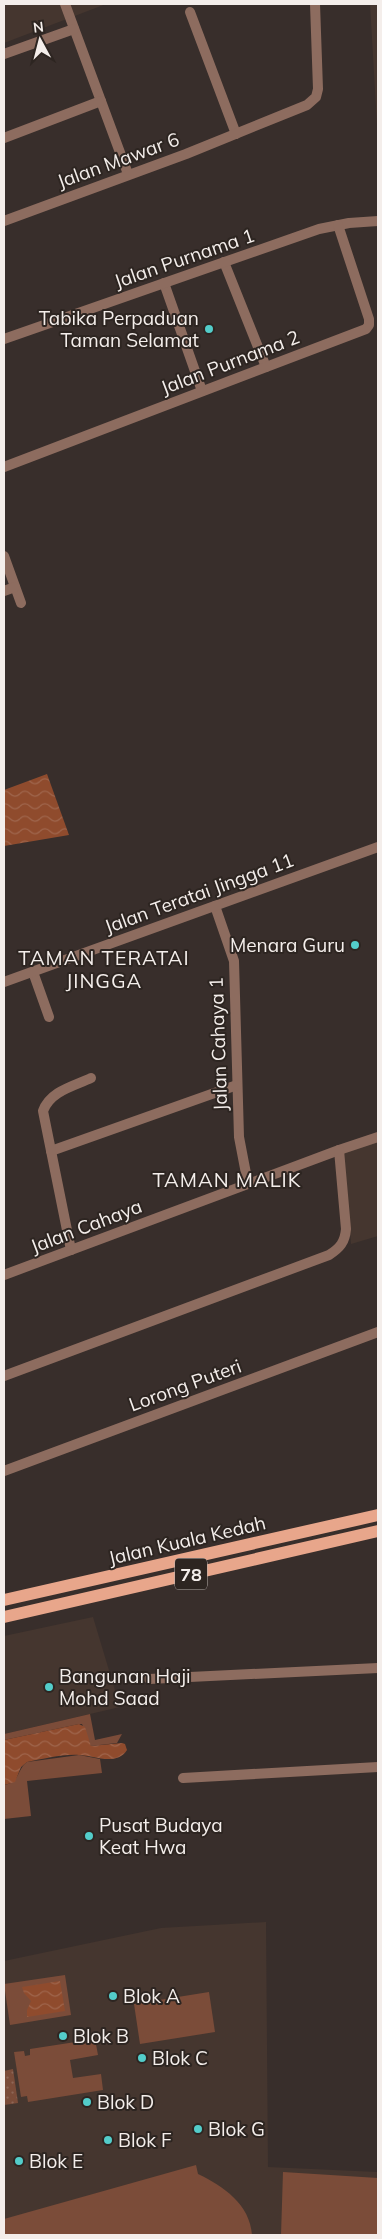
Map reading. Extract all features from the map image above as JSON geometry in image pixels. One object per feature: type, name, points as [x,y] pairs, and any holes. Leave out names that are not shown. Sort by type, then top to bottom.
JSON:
[{"type":"main road","name":"Jalan Kuala Kedah","points":[[4,1600],[378,1515]]},
{"type":"main road","name":"Jalan Kuala Kedah","points":[[4,1617],[378,1531]]},
{"type":"street","points":[[65,4],[128,174]]},
{"type":"street","name":"Jalan Mawar 6","points":[[4,221],[302,109],[316,97],[318,89],[315,4]]},
{"type":"street","points":[[190,12],[240,132]]},
{"type":"street","points":[[4,54],[74,29]]},
{"type":"street","points":[[4,138],[101,101]]},
{"type":"street","name":"Jalan Purnama 1","points":[[4,339],[319,229],[338,225],[378,222]]},
{"type":"street","name":"Jalan Purnama 2","points":[[4,466],[366,329],[369,325],[338,225]]},
{"type":"street","points":[[224,262],[266,367]]},
{"type":"street","points":[[164,283],[202,392]]},
{"type":"street","points":[[4,556],[21,603]]},
{"type":"street","points":[[4,592],[15,587]]},
{"type":"street","name":"Jalan Teratai Jingga 11","points":[[4,982],[378,847]]},
{"type":"street","name":"Jalan Cahaya 1","points":[[214,906],[233,957],[238,1137],[248,1184]]},
{"type":"street","points":[[33,972],[49,1017]]},
{"type":"street","points":[[70,1250],[44,1111],[46,1102],[53,1096],[91,1078]]},
{"type":"street","points":[[51,1151],[237,1085]]},
{"type":"street","name":"Jalan Cahaya","points":[[4,1275],[378,1137]]},
{"type":"street","points":[[4,1376],[338,1249],[345,1239],[346,1229],[339,1150]]},
{"type":"street","name":"Lorong Puteri","points":[[4,1471],[378,1332]]},
{"type":"street","points":[[149,1679],[378,1668]]},
{"type":"street","points":[[183,1778],[378,1767]]},
{"type":"shaded area","points":[[4,4],[106,4],[4,43]]},
{"type":"shaded area","points":[[370,4],[378,4],[378,142]]},
{"type":"shaded area","points":[[378,1132],[378,1236],[351,1244],[343,1144]]},
{"type":"shaded area","points":[[93,1617],[120,1707],[4,1734],[4,1636]]},
{"type":"shaded area","points":[[90,1714],[95,1740],[122,1734],[117,1743],[91,1746],[82,1724],[4,1740],[4,1734]]},
{"type":"shaded area","points":[[79,1755],[100,1759],[102,1773],[27,1781],[31,1816],[4,1819],[4,1785],[16,1779],[27,1762]]},
{"type":"shaded area","points":[[266,1922],[268,2167],[378,2172],[378,2235],[4,2235],[4,1961],[161,1928]]},
{"type":"shaded area","points":[[65,1975],[71,2015],[10,2025],[4,1984]]},
{"type":"shaded area","points":[[209,1992],[215,2032],[140,2044],[134,2004]]},
{"type":"shaded area","points":[[95,2039],[98,2055],[70,2060],[73,2078],[101,2074],[103,2090],[28,2102],[27,2096],[21,2097],[14,2052],[24,2051],[25,2056],[30,2055],[30,2049]]},
{"type":"shaded area","points":[[13,2069],[18,2103],[4,2105],[4,2071]]},
{"type":"shaded area","points":[[196,2165],[198,2174],[226,2190],[241,2205],[250,2224],[252,2235],[4,2235],[4,2219]]},
{"type":"shaded area","points":[[283,2172],[378,2178],[378,2235],[281,2235]]},
{"type":"water","points":[[47,774],[69,835],[4,846],[4,790]]},
{"type":"water","points":[[79,1724],[85,1727],[91,1746],[122,1743],[125,1744],[127,1750],[117,1758],[111,1759],[73,1755],[27,1762],[21,1767],[15,1782],[4,1785],[4,1740]]},
{"type":"water","points":[[60,1981],[65,2011],[27,2017],[27,2010],[31,2001],[24,1993],[22,1987]]},
{"type":"place","name":"Tabika Perpaduan Taman Selamat","points":[[209,329]]},
{"type":"place","name":"Menara Guru","points":[[355,945]]},
{"type":"place","name":"Bangunan Haji Mohd Saad","points":[[49,1687]]},
{"type":"place","name":"Pusat Budaya Keat Hwa","points":[[89,1836]]},
{"type":"place","name":"Blok A","points":[[113,1996]]},
{"type":"place","name":"Blok B","points":[[63,2036]]},
{"type":"place","name":"Blok C","points":[[142,2058]]},
{"type":"place","name":"Blok D","points":[[87,2102]]},
{"type":"place","name":"Blok G","points":[[198,2129]]},
{"type":"place","name":"Blok F","points":[[108,2140]]},
{"type":"place","name":"Blok E","points":[[19,2161]]},
{"type":"district","name":"TAMAN TERATAI JINGGA","points":[[104,968]]},
{"type":"district","name":"TAMAN MALIK","points":[[227,1179]]}]
